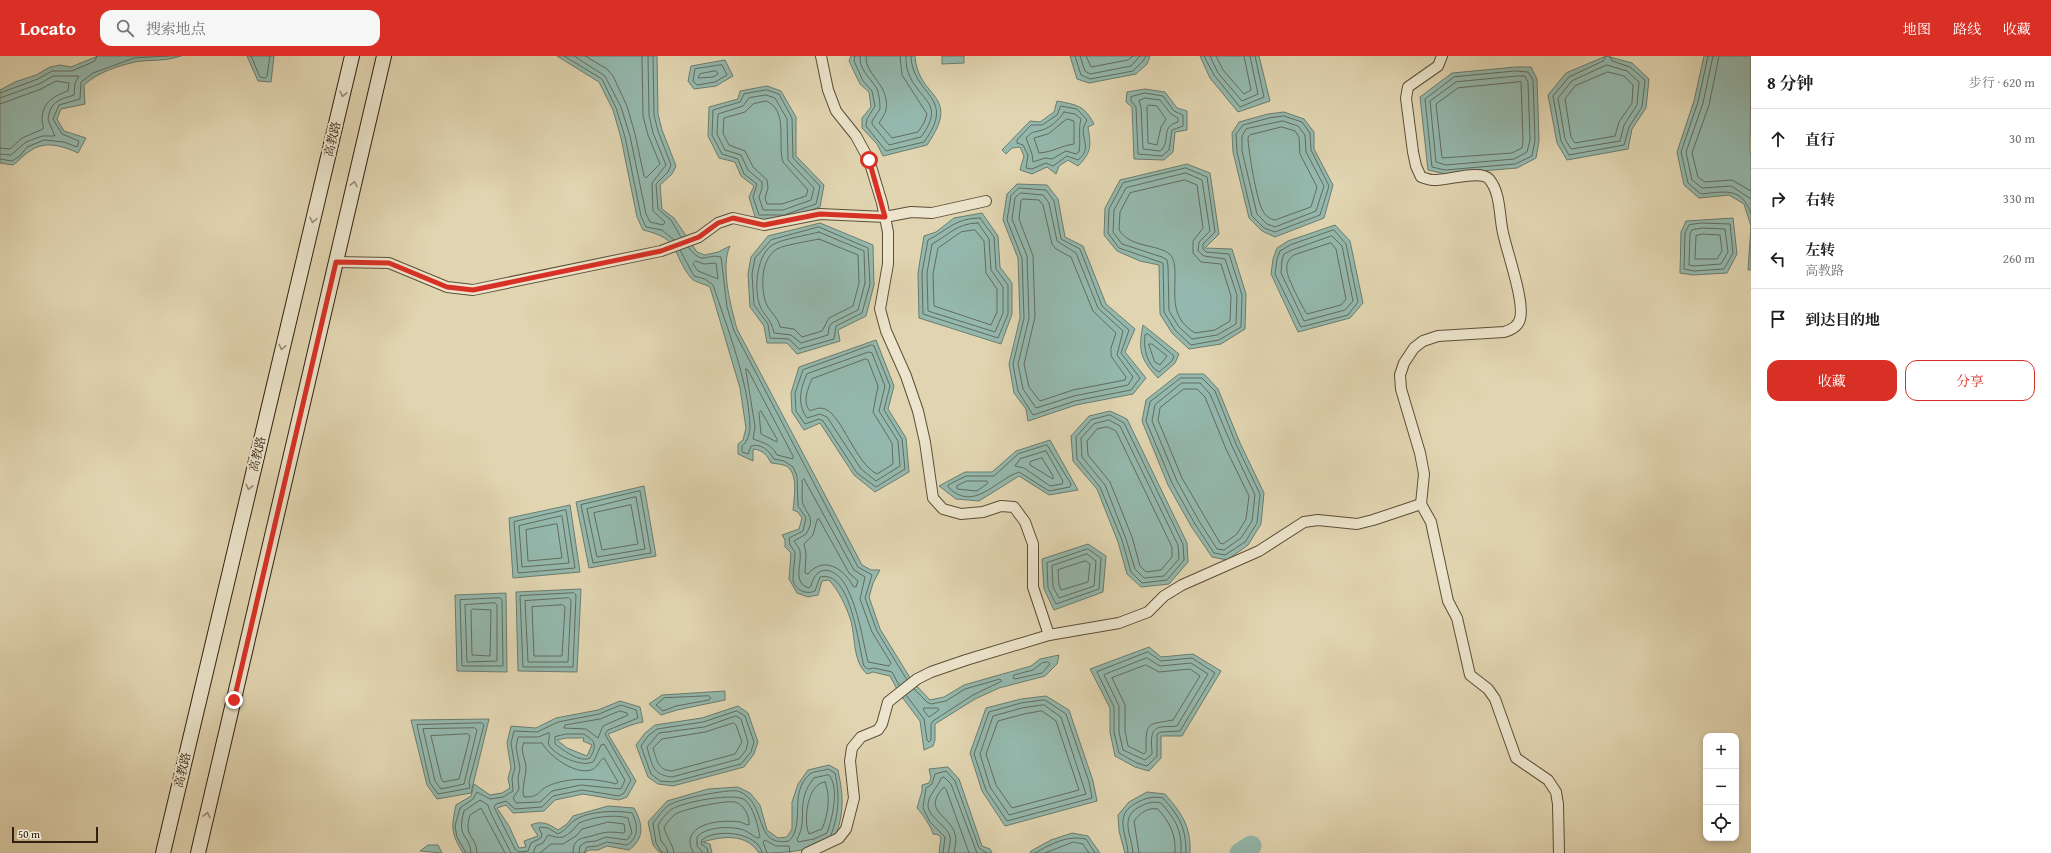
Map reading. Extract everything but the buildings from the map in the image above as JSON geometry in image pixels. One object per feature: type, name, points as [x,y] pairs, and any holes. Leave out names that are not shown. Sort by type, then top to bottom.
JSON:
[{"type":"main road","name":"高教路","points":[[163,853],[352,56]]},
{"type":"main road","points":[[198,853],[384,56]]},
{"type":"street","points":[[821,56],[828,90],[836,111],[856,136],[869,160],[885,217],[888,232],[888,264],[880,309],[886,332],[906,376],[918,411],[925,442],[933,498],[943,509],[960,514],[983,512],[1001,506],[1014,508],[1025,522],[1033,544],[1034,587],[1049,635]]},
{"type":"street","points":[[1442,56],[1438,66],[1408,87],[1406,98],[1416,166],[1421,176],[1432,181],[1481,175],[1489,179],[1495,190],[1498,201],[1503,232],[1513,268],[1521,313],[1520,321],[1514,329],[1504,332],[1438,336],[1423,341],[1414,348],[1404,364],[1400,375],[1401,388],[1420,452],[1424,474],[1420,504],[1431,522],[1448,601],[1457,618],[1470,675],[1488,689],[1495,699],[1516,758],[1548,780],[1556,792],[1558,804],[1559,853]]},
{"type":"street","points":[[336,262],[389,263],[447,287],[473,290],[661,251],[699,237],[718,223],[733,218],[764,225],[820,214],[885,217],[911,212],[932,214],[986,201]]},
{"type":"street","points":[[807,853],[840,838],[846,829],[854,798],[850,761],[852,748],[861,738],[878,730],[882,724],[888,702],[894,695],[931,672],[1049,635],[1119,623],[1148,612],[1164,596],[1182,585],[1259,551],[1304,522],[1318,520],[1357,524],[1374,520],[1420,504]]},
{"type":"water","points":[[98,56],[181,56],[168,59],[135,62],[121,66],[108,70],[84,85],[85,104],[61,109],[57,119],[64,131],[86,138],[78,153],[60,146],[48,145],[36,148],[13,165],[0,163],[0,90],[15,82],[36,75],[50,67],[60,65],[71,67]]},
{"type":"water","points":[[247,56],[274,56],[271,82],[258,81]]},
{"type":"water","points":[[557,56],[657,56],[658,114],[662,130],[676,166],[672,174],[660,185],[662,209],[674,218],[697,252],[705,255],[718,252],[730,246],[727,255],[726,276],[737,329],[862,565],[871,570],[880,570],[873,583],[869,597],[880,629],[912,681],[930,700],[944,697],[964,685],[1031,666],[1040,659],[1059,655],[1057,664],[1045,676],[999,688],[975,699],[935,724],[935,740],[933,746],[924,750],[920,721],[899,693],[890,676],[873,672],[867,674],[862,669],[855,648],[850,618],[833,584],[829,580],[822,581],[818,595],[808,597],[797,593],[789,579],[791,553],[785,547],[785,540],[782,535],[799,529],[802,518],[798,512],[793,510],[795,488],[794,477],[789,468],[781,464],[771,463],[766,455],[759,450],[753,449],[753,461],[738,454],[738,444],[743,440],[746,428],[740,388],[710,287],[691,278],[670,243],[664,238],[643,230],[637,217],[621,138],[613,110],[599,82]]},
{"type":"water","points":[[851,56],[915,56],[918,70],[923,81],[940,106],[941,115],[937,128],[927,145],[883,156],[877,144],[862,128],[862,118],[871,107],[869,92],[860,84],[849,61]]},
{"type":"water","points":[[942,56],[964,56],[964,63],[942,64]]},
{"type":"water","points":[[1070,56],[1150,56],[1147,64],[1136,74],[1089,83],[1077,79]]},
{"type":"water","points":[[1200,56],[1259,56],[1270,101],[1238,112],[1210,78]]},
{"type":"water","points":[[1606,56],[1632,63],[1649,79],[1646,108],[1632,129],[1628,149],[1567,160],[1557,143],[1548,95],[1566,73]]},
{"type":"water","points":[[1704,56],[1751,56],[1751,226],[1744,204],[1729,195],[1699,198],[1684,185],[1677,152],[1694,101]]},
{"type":"water","points":[[725,60],[733,76],[716,86],[694,89],[688,81],[691,66]]},
{"type":"water","points":[[1531,67],[1537,79],[1539,141],[1536,158],[1517,168],[1445,174],[1428,170],[1420,97],[1452,73]]},
{"type":"water","points":[[767,86],[781,91],[796,117],[796,156],[824,185],[820,207],[784,219],[756,220],[749,197],[754,186],[741,176],[735,162],[719,158],[708,136],[709,107],[738,99],[740,91]]},
{"type":"water","points":[[1145,89],[1165,92],[1177,108],[1187,111],[1187,130],[1175,132],[1173,152],[1164,160],[1134,159],[1132,107],[1126,102],[1127,92]]},
{"type":"water","points":[[1057,101],[1075,105],[1083,109],[1094,124],[1088,127],[1090,144],[1086,157],[1078,166],[1068,160],[1059,166],[1056,174],[1047,167],[1032,174],[1020,170],[1024,156],[1020,147],[1012,148],[1006,154],[1002,150],[1030,121],[1040,122],[1054,112]]},
{"type":"water","points":[[1284,112],[1304,119],[1314,132],[1314,149],[1333,185],[1324,218],[1275,237],[1262,231],[1249,218],[1233,152],[1232,133],[1239,122],[1268,114]]},
{"type":"water","points":[[1187,164],[1210,173],[1219,234],[1205,248],[1232,249],[1246,294],[1245,329],[1221,344],[1189,349],[1172,333],[1160,314],[1159,265],[1140,261],[1117,251],[1104,235],[1105,208],[1120,180]]},
{"type":"water","points":[[1017,184],[1047,185],[1058,199],[1065,237],[1083,246],[1106,304],[1135,329],[1125,352],[1146,378],[1133,394],[1076,405],[1028,421],[1026,409],[1014,393],[1009,364],[1020,318],[1018,258],[1003,220],[1007,194]]},
{"type":"water","points":[[982,213],[998,236],[1000,267],[1012,283],[1012,314],[1001,344],[919,318],[918,273],[924,236],[936,232],[954,218]]},
{"type":"water","points":[[1733,218],[1737,254],[1727,273],[1693,275],[1680,273],[1681,232],[1686,221]]},
{"type":"water","points":[[820,223],[873,245],[874,285],[866,316],[838,330],[840,341],[797,354],[787,343],[767,343],[764,326],[750,307],[748,274],[751,257],[768,236]]},
{"type":"water","points":[[1335,225],[1350,241],[1363,303],[1350,318],[1298,332],[1271,274],[1273,259],[1277,248],[1288,241]]},
{"type":"water","points":[[1751,226],[1751,270],[1748,270]]},
{"type":"water","points":[[1143,325],[1179,354],[1175,363],[1158,378],[1147,365],[1142,354],[1141,341]]},
{"type":"water","points":[[876,340],[894,386],[888,409],[906,438],[909,472],[875,492],[854,475],[820,423],[804,430],[792,412],[791,393],[799,367]]},
{"type":"water","points":[[1179,374],[1204,374],[1218,389],[1240,443],[1264,493],[1261,524],[1248,545],[1227,560],[1212,557],[1191,526],[1168,485],[1142,421],[1146,400]]},
{"type":"water","points":[[1110,411],[1127,419],[1187,543],[1188,562],[1169,584],[1141,587],[1127,574],[1118,542],[1097,489],[1073,461],[1071,436],[1089,416]]},
{"type":"water","points":[[1050,440],[1078,490],[1049,495],[1019,476],[979,501],[956,499],[939,486],[965,472],[992,472],[1016,451]]},
{"type":"water","points":[[644,486],[656,556],[589,568],[576,502]]},
{"type":"water","points":[[570,505],[580,572],[513,578],[509,518]]},
{"type":"water","points":[[1088,544],[1106,556],[1103,592],[1054,610],[1044,589],[1042,559]]},
{"type":"water","points":[[581,589],[577,672],[518,671],[516,592]]},
{"type":"water","points":[[506,593],[507,672],[457,671],[455,595]]},
{"type":"water","points":[[1149,647],[1161,657],[1193,654],[1221,671],[1182,736],[1161,736],[1161,758],[1149,771],[1135,767],[1115,756],[1110,732],[1110,708],[1090,669]]},
{"type":"water","points":[[725,691],[725,700],[677,710],[661,715],[649,704],[662,695]]},
{"type":"water","points":[[1046,696],[1069,710],[1093,781],[1097,801],[1005,826],[982,791],[970,753],[986,708],[1021,699]]},
{"type":"water","points":[[620,701],[640,707],[643,722],[608,734],[636,781],[627,797],[619,800],[583,794],[555,800],[544,811],[513,813],[506,805],[497,808],[509,826],[519,848],[526,847],[524,841],[538,836],[531,825],[545,823],[558,830],[567,824],[573,816],[608,806],[634,808],[641,825],[638,841],[629,850],[607,846],[598,850],[589,850],[585,853],[463,853],[456,840],[453,830],[453,819],[456,805],[471,796],[474,784],[490,795],[502,793],[510,788],[508,778],[511,768],[507,743],[511,726],[536,728],[556,718],[598,710]],"holes":[[[566,738],[584,738],[583,741],[592,745],[587,756],[567,748],[557,740]]]},
{"type":"water","points":[[738,706],[748,713],[758,742],[754,754],[744,767],[673,786],[658,784],[648,777],[636,745],[645,733],[655,725],[702,718]]},
{"type":"water","points":[[489,719],[471,793],[437,799],[427,785],[411,720]]},
{"type":"water","points":[[829,765],[838,770],[842,798],[840,822],[834,841],[806,849],[769,853],[759,853],[748,842],[734,838],[718,838],[703,842],[710,844],[712,853],[661,853],[663,852],[659,852],[653,845],[648,822],[667,801],[708,789],[738,787],[750,793],[760,805],[767,830],[778,838],[787,837],[792,829],[792,802],[798,784],[808,770]]},
{"type":"water","points":[[948,767],[959,779],[982,846],[990,849],[992,853],[939,853],[941,838],[939,835],[933,834],[931,828],[917,808],[922,791],[922,785],[929,783],[931,778],[929,769]]},
{"type":"water","points":[[1147,792],[1165,794],[1181,814],[1189,835],[1190,853],[1125,853],[1119,831],[1118,815],[1129,802]]},
{"type":"water","points":[[1072,833],[1088,836],[1100,853],[1030,853],[1051,840]]},
{"type":"water","points":[[428,845],[438,845],[442,853],[420,851]]},
{"type":"waterway","points":[[1240,853],[1251,846]]},
{"type":"route","points":[[234,700],[336,262],[389,263],[447,287],[473,290],[661,251],[699,237],[718,223],[733,218],[764,225],[820,214],[885,217],[869,160]]}]
